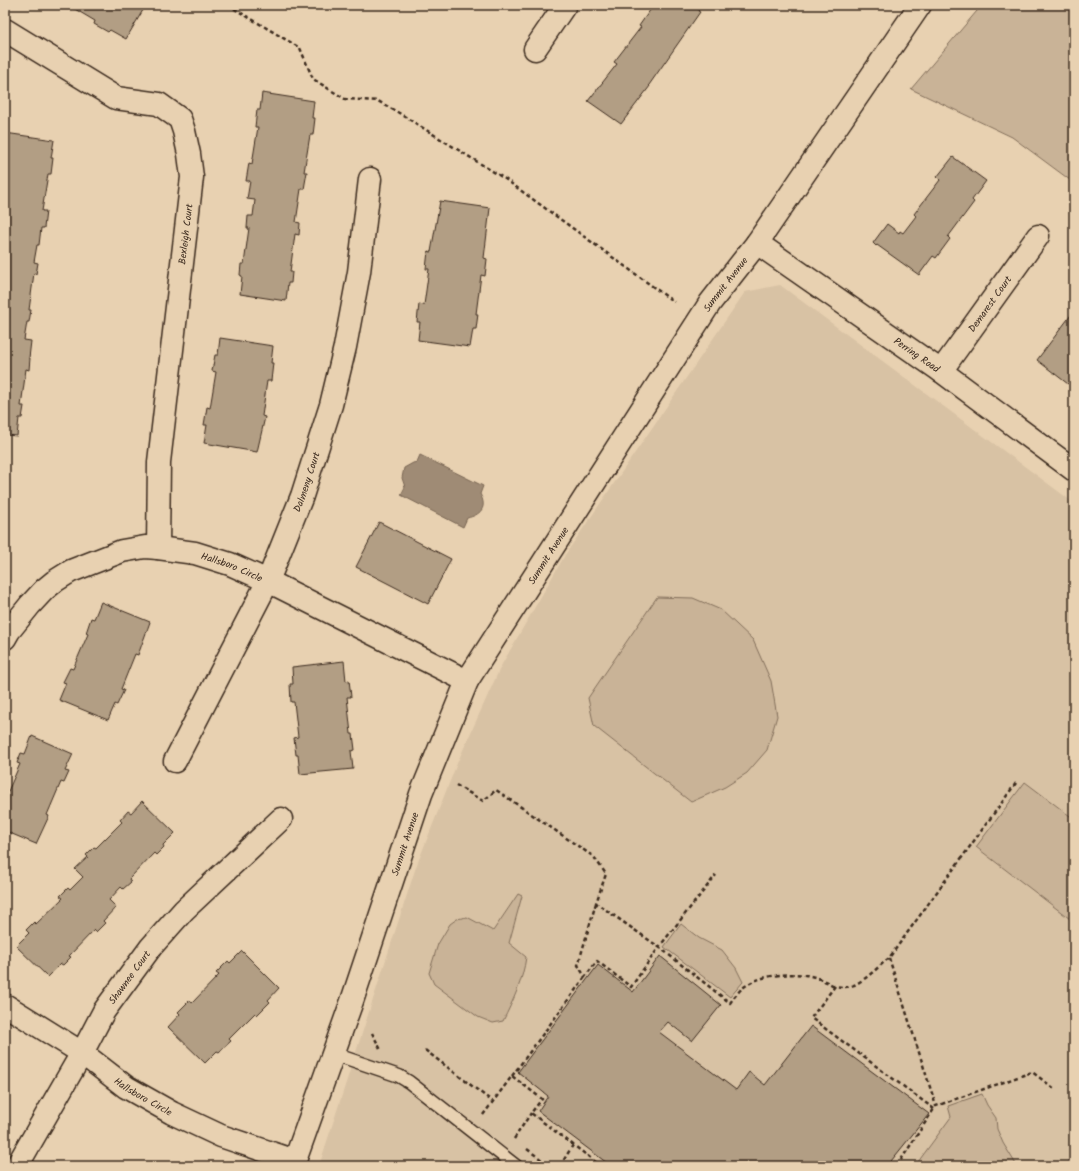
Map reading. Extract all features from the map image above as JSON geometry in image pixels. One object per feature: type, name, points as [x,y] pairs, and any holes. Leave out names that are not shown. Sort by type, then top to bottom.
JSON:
[{"type":"street","points":[[535,49],[565,5]]},
{"type":"street","name":"Summit Avenue","points":[[294,1164],[334,1054],[421,794],[467,681],[710,303],[757,243],[920,5]]},
{"type":"street","name":"Bexleigh Court","points":[[5,30],[116,98],[159,104],[180,118],[184,131],[192,177],[159,462],[158,548]]},
{"type":"street","name":"Dalmeny Court","points":[[175,761],[268,581],[302,496],[331,405],[345,347],[359,272],[370,179]]},
{"type":"street","name":"Demarest Court","points":[[941,371],[1038,236]]},
{"type":"street","name":"Perring Road","points":[[757,243],[941,371],[1074,470]]},
{"type":"street","name":"Hallsboro Circle","points":[[5,638],[9,630],[30,605],[55,581],[71,572],[122,551],[145,547],[158,548],[195,553],[230,564],[268,581],[467,681]]},
{"type":"street","name":"Shawnee Court","points":[[17,1166],[82,1053],[104,1011],[151,947],[184,910],[280,819]]},
{"type":"street","name":"Hallsboro Circle","points":[[5,1005],[82,1053],[126,1087],[172,1113],[221,1136],[294,1164]]},
{"type":"lane","points":[[334,1054],[398,1076],[409,1082],[516,1166]]},
{"type":"path","points":[[228,5],[300,48],[313,79],[345,99],[378,101],[400,113],[506,179],[674,302]]},
{"type":"path","points":[[596,903],[659,947],[730,1003],[738,992],[748,984],[760,978],[782,975],[806,975],[819,978],[835,986],[844,987],[853,985],[868,976],[888,958],[1016,783]]},
{"type":"path","points":[[456,785],[483,801],[496,790],[594,857],[606,874],[578,965],[585,977]]},
{"type":"path","points":[[489,1120],[483,1115],[597,962],[631,987],[659,947],[716,875]]},
{"type":"path","points":[[888,958],[935,1108]]},
{"type":"path","points":[[835,986],[811,1018],[935,1108]]},
{"type":"path","points":[[425,1050],[493,1102]]},
{"type":"path","points":[[897,1166],[935,1108],[1032,1072],[1055,1089]]},
{"type":"path","points":[[508,1134],[514,1139],[542,1099],[512,1076]]},
{"type":"path","points":[[531,1113],[601,1166]]},
{"type":"path","points":[[560,1166],[573,1145]]},
{"type":"path","points":[[526,1148],[550,1166]]},
{"type":"shaded area","points":[[982,5],[1074,5],[1074,183],[1012,137],[911,89]]},
{"type":"shaded area","points":[[780,285],[1074,503],[1074,1166],[319,1166],[416,867],[458,761],[501,666],[565,555],[745,292]]},
{"type":"shaded area","points":[[420,455],[483,486],[480,494],[483,507],[479,513],[467,518],[463,527],[401,495],[405,487],[402,478],[404,468],[417,462]]},
{"type":"shaded area","points":[[657,597],[693,598],[721,610],[753,640],[771,681],[777,716],[767,750],[747,773],[725,787],[691,802],[594,726],[588,698]]},
{"type":"shaded area","points":[[1025,782],[1074,819],[1074,922],[976,847]]},
{"type":"shaded area","points":[[518,894],[522,896],[509,943],[526,957],[525,966],[517,990],[503,1021],[493,1023],[478,1017],[434,984],[429,973],[438,944],[450,924],[457,919],[467,917],[493,931]]},
{"type":"shaded area","points":[[681,924],[699,938],[722,950],[736,968],[743,982],[730,997],[664,947]]},
{"type":"shaded area","points":[[982,1094],[987,1105],[996,1118],[997,1129],[1003,1143],[1017,1166],[915,1166],[951,1117],[948,1106]]},
{"type":"building","points":[[68,5],[146,5],[126,39],[110,30],[108,32],[94,24],[95,21]]},
{"type":"building","points":[[657,5],[702,5],[698,11],[700,12],[649,85],[650,86],[621,124],[588,101],[617,64],[614,62],[641,27],[639,26],[653,6],[655,8]]},
{"type":"building","points":[[262,93],[314,101],[312,118],[315,118],[313,135],[310,135],[304,172],[307,172],[304,189],[301,189],[296,222],[300,223],[299,235],[295,234],[290,272],[292,272],[291,283],[288,283],[286,301],[240,294],[242,276],[240,275],[241,264],[244,264],[249,228],[247,228],[248,216],[253,216],[255,200],[247,199],[250,181],[246,181],[249,163],[252,164],[258,127],[255,127],[257,110],[260,110]]},
{"type":"building","points":[[5,133],[54,140],[51,158],[53,158],[51,174],[48,174],[42,211],[46,211],[44,228],[41,228],[39,245],[37,245],[34,262],[38,263],[36,274],[34,273],[29,310],[31,310],[24,340],[31,341],[30,358],[29,370],[26,369],[21,406],[24,406],[22,418],[19,418],[17,436],[5,435]]},
{"type":"building","points":[[953,157],[986,181],[972,200],[974,202],[948,237],[950,239],[936,258],[933,256],[919,275],[873,243],[887,224],[899,233],[900,231],[903,233],[916,216],[914,214],[940,180],[937,177]]},
{"type":"building","points":[[440,201],[490,208],[484,258],[487,259],[485,276],[481,275],[476,314],[478,314],[476,329],[473,329],[470,347],[418,340],[420,322],[417,322],[419,304],[424,305],[429,269],[426,269],[428,251],[431,252]]},
{"type":"building","points":[[1074,311],[1074,376],[1068,384],[1037,360]]},
{"type":"building","points":[[220,338],[273,346],[271,381],[267,381],[262,416],[265,417],[257,452],[204,443],[207,425],[204,425],[207,407],[210,408],[216,372],[212,371],[215,355],[218,355]]},
{"type":"building","points":[[379,522],[451,559],[428,604],[356,567]]},
{"type":"building","points":[[101,602],[150,622],[138,655],[135,654],[121,689],[124,690],[117,705],[115,704],[108,720],[59,700],[66,683],[63,682],[70,668],[73,669],[88,634],[86,633],[91,618],[94,619]]},
{"type":"building","points":[[344,661],[346,681],[349,680],[351,697],[347,697],[351,734],[353,734],[355,750],[351,751],[353,769],[300,774],[294,738],[298,737],[294,702],[291,702],[290,684],[293,684],[292,667]]},
{"type":"building","points":[[32,736],[73,754],[65,771],[69,772],[64,783],[61,782],[47,815],[49,816],[36,844],[5,831],[5,798],[20,764],[17,763],[21,753],[25,754]]},
{"type":"building","points":[[142,801],[175,833],[163,845],[164,847],[156,855],[154,853],[129,879],[131,882],[123,889],[121,887],[109,900],[116,907],[103,921],[105,923],[96,932],[94,930],[69,956],[71,957],[63,965],[61,964],[48,977],[16,946],[29,933],[26,930],[34,922],[36,924],[63,898],[60,896],[68,888],[70,890],[83,877],[75,869],[88,857],[86,855],[94,847],[96,848],[122,822],[120,820],[128,811],[131,813]]},
{"type":"building","points":[[242,951],[279,988],[268,1000],[270,1002],[257,1015],[255,1013],[229,1039],[231,1041],[219,1052],[217,1051],[205,1063],[168,1027],[180,1014],[178,1012],[190,1000],[192,1003],[219,975],[216,973],[228,961],[230,963]]},
{"type":"building","points":[[660,956],[721,1005],[692,1041],[668,1022],[659,1032],[736,1090],[749,1072],[765,1085],[811,1026],[929,1114],[887,1166],[611,1166],[538,1111],[548,1096],[518,1072],[598,965],[633,992]]}]
